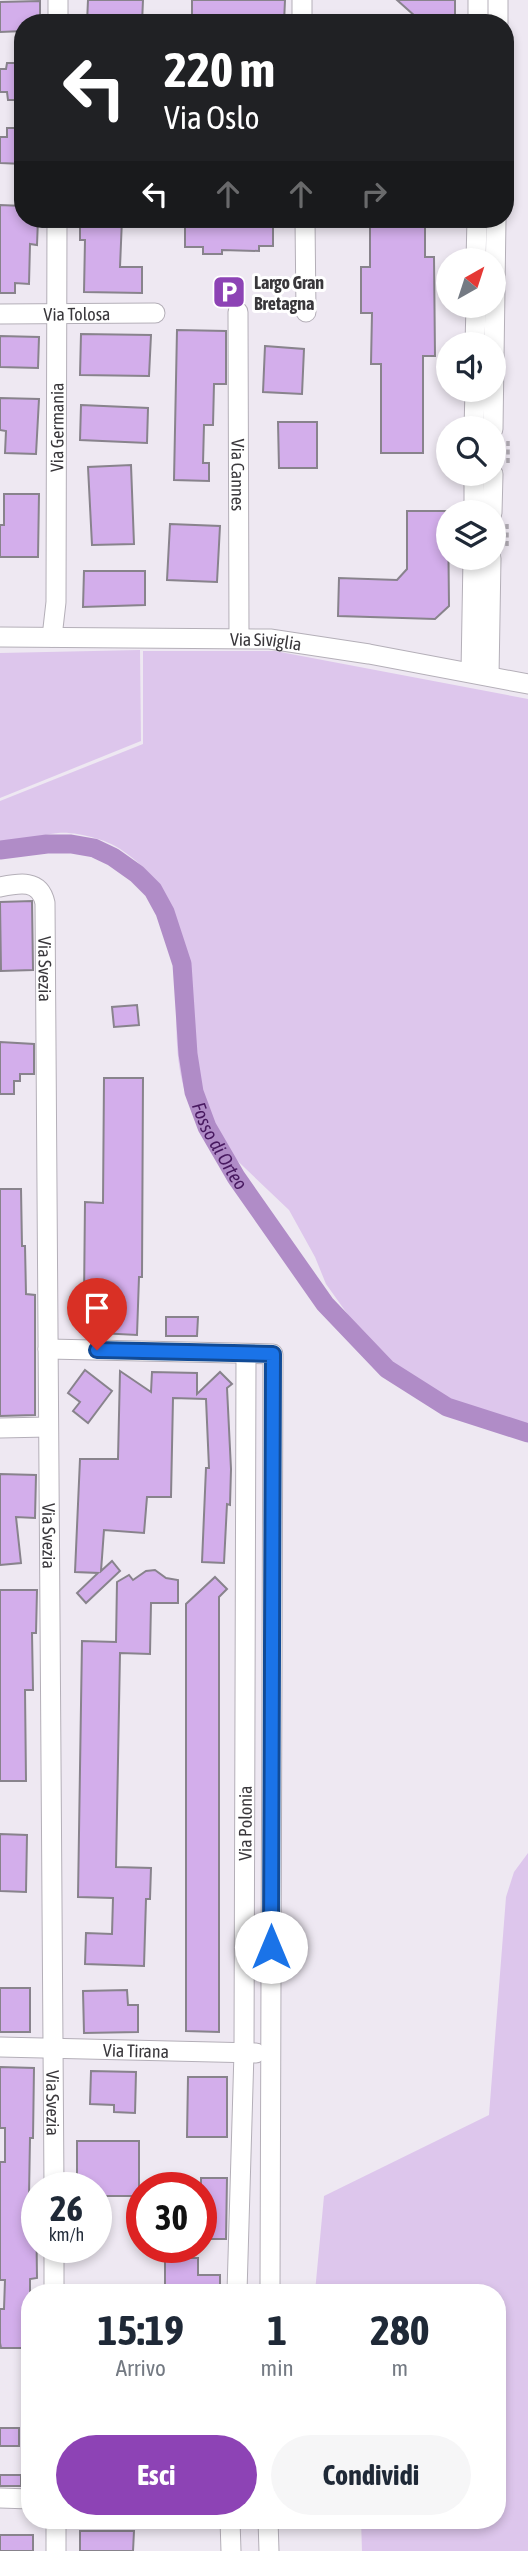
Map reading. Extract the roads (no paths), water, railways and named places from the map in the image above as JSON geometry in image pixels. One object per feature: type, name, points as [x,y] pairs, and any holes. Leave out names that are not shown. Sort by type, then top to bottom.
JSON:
[{"type":"street","name":"Via Germania","points":[[52,637],[56,602],[58,228]]},
{"type":"street","points":[[304,228],[306,312]]},
{"type":"street","points":[[476,248],[477,228]]},
{"type":"street","points":[[493,416],[496,228]]},
{"type":"street","name":"Via Tolosa","points":[[0,314],[155,313]]},
{"type":"street","name":"Via Cannes","points":[[238,313],[239,637]]},
{"type":"street","points":[[474,570],[480,674]]},
{"type":"street","points":[[480,674],[490,570]]},
{"type":"street","name":"Via Siviglia","points":[[0,637],[239,637],[300,643],[528,684]]},
{"type":"street","name":"Via Svezia","points":[[0,887],[24,883],[36,887],[44,896],[45,903],[54,2172]]},
{"type":"street","points":[[48,1349],[246,1354]]},
{"type":"street","name":"Via Polonia","points":[[237,2284],[244,2052],[246,1354],[273,1354],[270,2284]]},
{"type":"street","points":[[0,1428],[48,1427]]},
{"type":"street","name":"Via Tirana","points":[[0,2047],[244,2052],[271,2055]]},
{"type":"street","points":[[54,2263],[54,2284]]},
{"type":"street","points":[[0,2498],[21,2499]]},
{"type":"street","points":[[56,2529],[56,2551]]},
{"type":"street","points":[[230,2529],[231,2551]]},
{"type":"street","points":[[268,2529],[268,2551]]},
{"type":"waterway","name":"Fosso di Orteo","points":[[0,850],[47,844],[94,848],[113,857],[137,874],[153,890],[165,912],[182,964],[188,1054],[194,1092],[207,1127],[236,1177],[325,1304],[387,1369],[447,1407],[528,1433]]},
{"type":"place","name":"Largo Gran Bretagna","points":[[229,292]]}]
